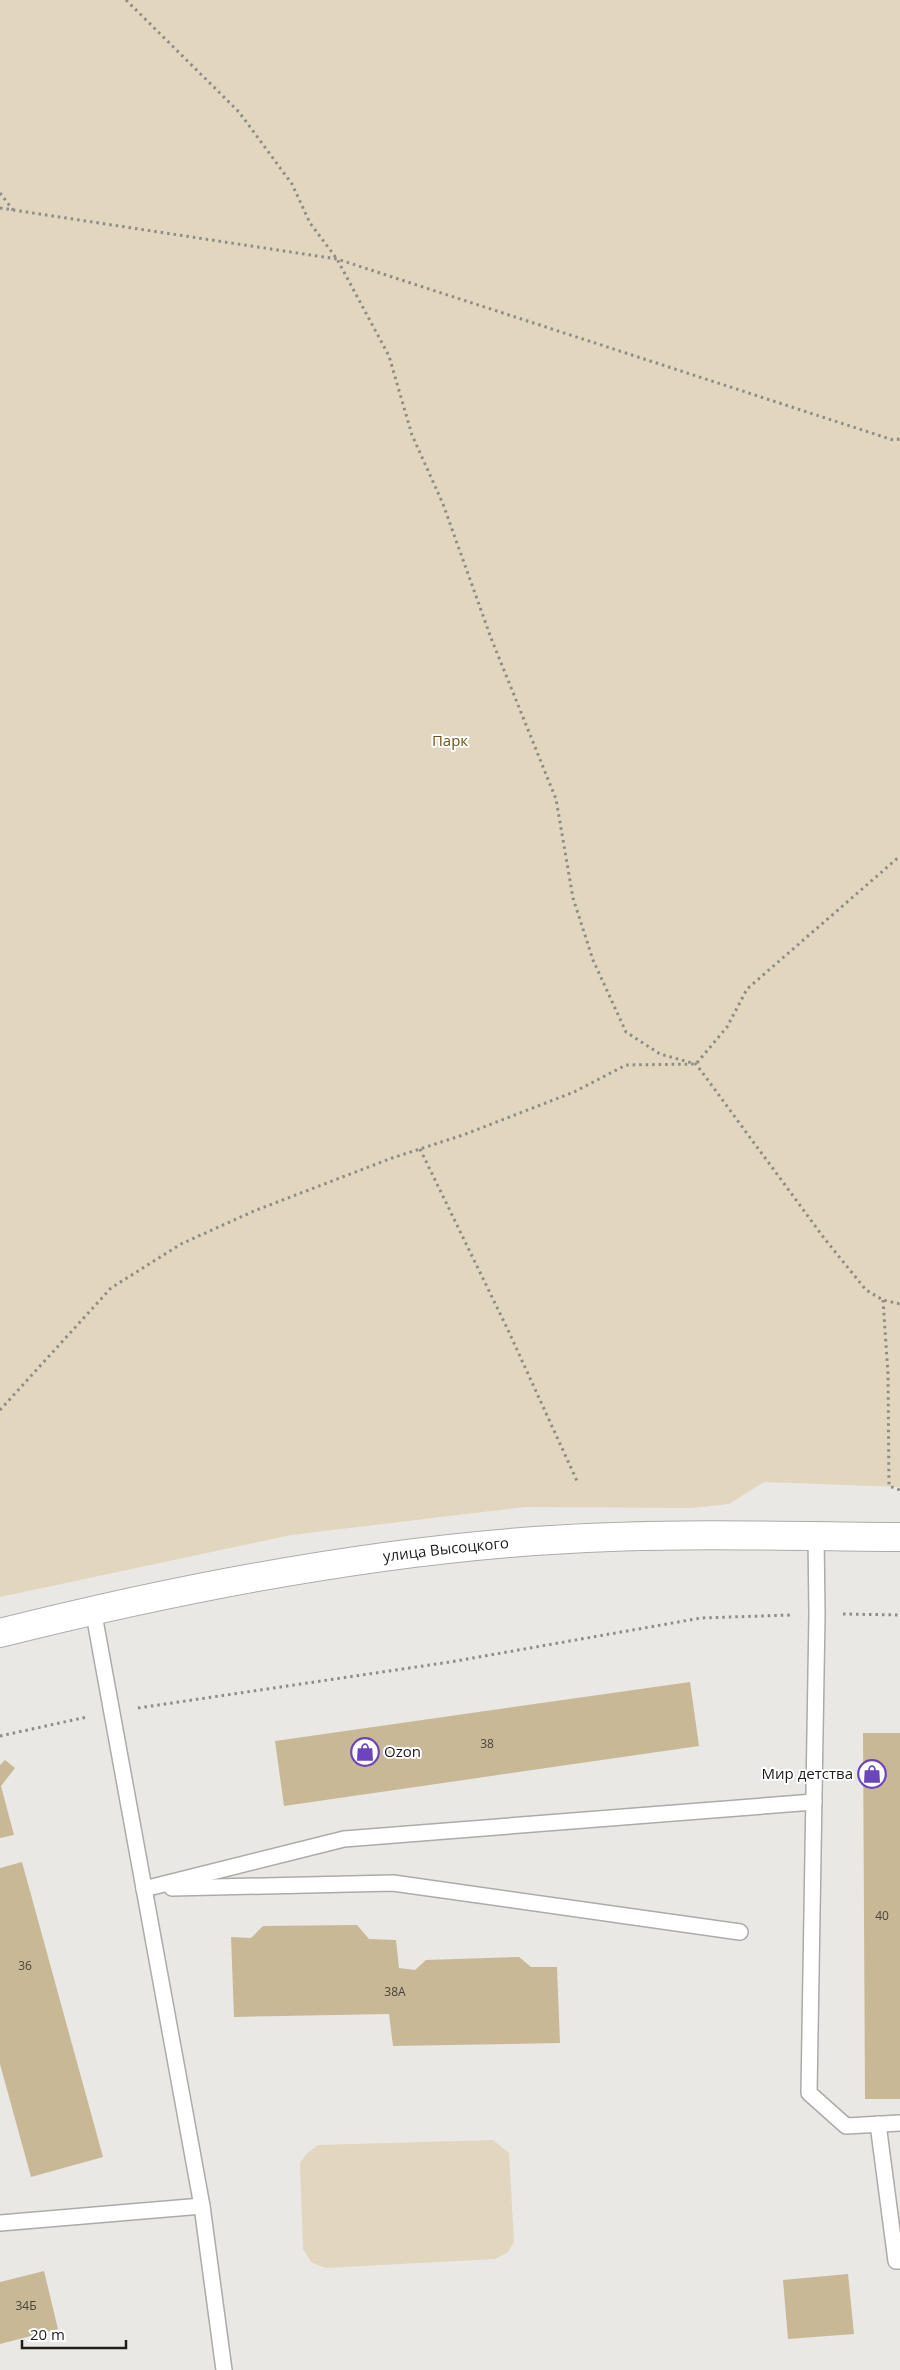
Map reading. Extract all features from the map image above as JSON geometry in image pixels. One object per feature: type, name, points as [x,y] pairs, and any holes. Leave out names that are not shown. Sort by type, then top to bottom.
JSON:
[{"type":"street","name":"улица Высоцкого","points":[[0,1633],[93,1609],[304,1569],[535,1541],[650,1537],[900,1537]]},
{"type":"lane","points":[[816,1536],[817,1614],[809,2094],[846,2126],[900,2123]]},
{"type":"lane","points":[[93,1609],[110,1712],[202,2206],[224,2370]]},
{"type":"lane","points":[[144,1889],[344,1839],[814,1802]]},
{"type":"lane","points":[[144,1889],[394,1883],[740,1932]]},
{"type":"lane","points":[[878,2124],[896,2261],[900,2261]]},
{"type":"lane","points":[[0,2223],[202,2206]]},
{"type":"path","points":[[126,0],[239,112],[292,184],[310,223],[337,259],[389,356],[412,435],[443,504],[494,648],[556,799],[573,898],[593,960],[626,1032],[660,1054],[696,1064],[824,1238],[866,1290],[883,1300],[900,1304]]},
{"type":"path","points":[[0,193],[13,210]]},
{"type":"path","points":[[0,208],[337,259],[893,440],[900,439]]},
{"type":"path","points":[[0,1410],[111,1288],[181,1244],[254,1211],[574,1092],[626,1064],[696,1064],[727,1028],[747,989],[900,856]]},
{"type":"path","points":[[420,1149],[508,1330],[576,1481]]},
{"type":"path","points":[[883,1300],[888,1374],[890,1486],[900,1490]]},
{"type":"path","points":[[0,1736],[110,1712],[450,1662],[700,1618],[817,1614],[900,1615]]},
{"type":"green space","name":"Парк","points":[[0,0],[900,0],[900,1487],[764,1482],[729,1504],[691,1508],[525,1507],[291,1535],[0,1597]]},
{"type":"green space","points":[[493,2140],[509,2153],[514,2242],[508,2252],[495,2259],[325,2268],[311,2262],[303,2249],[300,2163],[306,2154],[318,2145]]},
{"type":"building","points":[[690,1682],[699,1746],[284,1806],[275,1741]]},
{"type":"building","points":[[863,1733],[900,1733],[900,2099],[865,2099]]},
{"type":"building","points":[[5,1760],[15,1768],[1,1786],[14,1835],[0,1838],[0,1765]]},
{"type":"building","points":[[22,1862],[103,2157],[31,2177],[0,2064],[0,1868]]},
{"type":"building","points":[[357,1925],[369,1939],[396,1940],[399,1968],[415,1970],[426,1960],[519,1957],[531,1967],[557,1967],[560,2043],[393,2046],[389,2014],[234,2017],[231,1937],[251,1938],[263,1926]]},
{"type":"building","points":[[44,2271],[58,2329],[0,2344],[0,2282]]},
{"type":"building","points":[[848,2274],[854,2334],[788,2339],[783,2280]]},
{"type":"place","name":"Ozon","points":[[365,1752]]},
{"type":"place","name":"Мир детства","points":[[872,1774]]}]
